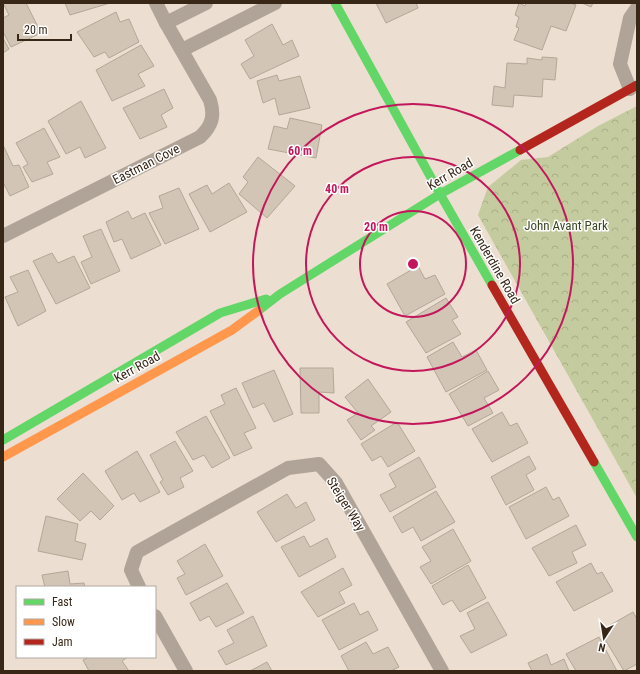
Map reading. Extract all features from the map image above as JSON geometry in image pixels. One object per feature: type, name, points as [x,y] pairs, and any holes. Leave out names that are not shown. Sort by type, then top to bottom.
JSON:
[{"type":"street","name":"Eastman Cove","points":[[3,236],[200,137],[207,131],[212,120],[213,109],[210,100],[156,3]]},
{"type":"street","points":[[166,23],[206,3]]},
{"type":"street","points":[[182,50],[275,3]]},
{"type":"street","name":"Kenderdine Road","points":[[335,3],[440,194],[637,537]]},
{"type":"street","points":[[633,87],[620,64],[630,18],[637,8]]},
{"type":"street","name":"Kerr Road","points":[[3,457],[232,330],[280,294],[440,194],[633,87]]},
{"type":"street","name":"Kerr Road","points":[[3,440],[220,313],[280,294]]},
{"type":"street","name":"Steiger Way","points":[[139,586],[131,570],[136,552],[288,468],[319,464],[336,483],[442,671]]},
{"type":"street","points":[[156,618],[186,671]]},
{"type":"green space","name":"John Avant Park","points":[[637,106],[637,498],[478,215],[488,187],[521,160],[548,157],[598,126]]},
{"type":"building","points":[[3,3],[26,3],[41,33],[11,47],[3,32],[3,18],[9,15]]},
{"type":"building","points":[[65,3],[110,3],[70,15]]},
{"type":"building","points":[[376,3],[416,3],[418,8],[386,23]]},
{"type":"building","points":[[519,3],[525,6],[526,3],[570,3],[576,5],[566,31],[551,26],[542,50],[514,40],[519,28],[516,27],[519,17],[515,15]]},
{"type":"building","points":[[582,3],[593,3],[591,7]]},
{"type":"building","points":[[116,12],[120,22],[129,19],[139,42],[109,58],[105,52],[94,57],[77,32]]},
{"type":"building","points":[[272,24],[283,45],[292,40],[299,56],[250,79],[241,64],[254,56],[245,40]]},
{"type":"building","points":[[3,38],[9,49],[3,53]]},
{"type":"building","points":[[141,45],[154,66],[138,74],[145,86],[112,101],[96,70]]},
{"type":"building","points":[[542,57],[557,58],[555,80],[543,79],[542,97],[514,95],[513,107],[492,105],[494,86],[505,88],[507,63],[527,64],[527,58],[542,60]]},
{"type":"building","points":[[277,75],[279,81],[300,76],[310,108],[279,115],[275,98],[263,103],[257,81]]},
{"type":"building","points":[[164,89],[173,108],[161,115],[167,127],[140,139],[123,108]]},
{"type":"building","points":[[81,101],[106,148],[85,158],[80,147],[66,154],[48,121]]},
{"type":"building","points":[[290,118],[322,125],[316,158],[268,149],[274,126],[287,129]]},
{"type":"building","points":[[44,128],[60,157],[47,162],[53,174],[32,182],[23,167],[28,164],[16,143]]},
{"type":"building","points":[[3,145],[13,166],[19,165],[29,187],[10,196],[3,182]]},
{"type":"building","points":[[258,157],[295,186],[267,218],[239,194],[248,182],[243,177]]},
{"type":"building","points":[[229,183],[247,212],[210,232],[189,194],[207,185],[212,194]]},
{"type":"building","points":[[179,188],[199,229],[165,244],[149,213],[163,208],[159,196]]},
{"type":"building","points":[[128,211],[132,219],[145,213],[161,245],[131,259],[122,239],[114,242],[106,222]]},
{"type":"building","points":[[101,229],[120,271],[91,284],[81,262],[92,257],[83,236]]},
{"type":"building","points":[[52,253],[58,263],[74,256],[90,288],[56,304],[33,261]]},
{"type":"building","points":[[418,266],[425,279],[435,275],[445,294],[405,316],[387,284]]},
{"type":"building","points":[[28,270],[46,311],[18,326],[5,297],[18,292],[10,277]]},
{"type":"building","points":[[446,298],[458,317],[452,320],[461,334],[426,353],[406,322]]},
{"type":"building","points":[[453,342],[462,357],[476,350],[487,370],[446,392],[427,357]]},
{"type":"building","points":[[300,368],[333,368],[334,393],[319,392],[319,413],[301,413]]},
{"type":"building","points":[[274,370],[293,414],[274,422],[264,403],[253,408],[242,383]]},
{"type":"building","points":[[488,371],[499,390],[484,398],[493,413],[468,426],[449,394]]},
{"type":"building","points":[[368,379],[391,412],[371,426],[375,430],[361,440],[347,420],[358,413],[345,397]]},
{"type":"building","points":[[236,388],[256,428],[244,433],[252,448],[234,456],[210,411],[225,404],[221,395]]},
{"type":"building","points":[[502,412],[510,426],[517,423],[528,443],[492,462],[472,429]]},
{"type":"building","points":[[206,416],[230,458],[212,468],[204,455],[193,460],[176,432]]},
{"type":"building","points":[[397,422],[415,451],[388,467],[381,456],[372,461],[361,444]]},
{"type":"building","points":[[175,441],[193,471],[180,478],[184,487],[168,495],[160,482],[163,480],[150,455]]},
{"type":"building","points":[[137,451],[160,492],[140,502],[134,493],[122,500],[105,471]]},
{"type":"building","points":[[529,456],[536,469],[526,475],[534,490],[506,505],[491,477]]},
{"type":"building","points":[[419,457],[436,487],[390,512],[380,495],[396,487],[389,474]]},
{"type":"building","points":[[83,473],[114,506],[100,520],[91,511],[80,521],[57,499]]},
{"type":"building","points":[[546,487],[553,500],[559,497],[569,516],[526,539],[509,507]]},
{"type":"building","points":[[436,491],[455,522],[421,541],[413,527],[402,533],[393,517]]},
{"type":"building","points":[[287,494],[296,508],[306,502],[315,520],[276,542],[257,512]]},
{"type":"building","points":[[46,516],[78,524],[75,541],[86,544],[82,560],[38,551]]},
{"type":"building","points":[[576,525],[586,545],[572,552],[577,563],[549,576],[532,548]]},
{"type":"building","points":[[453,529],[471,561],[431,584],[420,567],[431,561],[422,547]]},
{"type":"building","points":[[304,536],[310,547],[327,538],[336,557],[299,577],[281,547]]},
{"type":"building","points":[[205,544],[223,576],[186,595],[177,578],[185,574],[177,561]]},
{"type":"building","points":[[591,563],[597,574],[602,572],[613,591],[574,611],[556,582]]},
{"type":"building","points":[[468,565],[486,598],[460,612],[452,600],[443,605],[432,586]]},
{"type":"building","points":[[343,568],[352,585],[339,592],[345,603],[318,617],[301,592]]},
{"type":"building","points":[[68,571],[70,584],[84,583],[85,586],[45,586],[42,575]]},
{"type":"building","points":[[227,583],[244,613],[216,627],[209,616],[200,621],[190,603]]},
{"type":"building","points":[[488,602],[507,635],[471,653],[460,636],[475,629],[467,613]]},
{"type":"building","points":[[354,603],[360,615],[368,611],[378,630],[339,650],[322,620]]},
{"type":"building","points":[[633,612],[637,619],[637,664],[624,671],[600,631]]},
{"type":"building","points":[[253,616],[267,646],[226,665],[218,651],[234,643],[227,630]]},
{"type":"building","points":[[599,637],[617,671],[576,671],[566,654]]},
{"type":"building","points":[[366,642],[373,654],[388,647],[399,667],[391,671],[349,671],[341,656]]},
{"type":"building","points":[[547,654],[551,665],[564,659],[569,671],[532,671],[528,663]]},
{"type":"building","points":[[87,658],[126,658],[122,661],[129,671],[89,671],[83,660]]},
{"type":"building","points":[[267,662],[272,671],[250,671]]},
{"type":"traffic: fast","points":[[335,3],[492,285]]},
{"type":"traffic: fast","points":[[258,311],[280,294],[440,194],[520,150]]},
{"type":"traffic: fast","points":[[3,440],[220,313],[266,299]]},
{"type":"traffic: fast","points":[[594,462],[637,537]]},
{"type":"traffic: slow","points":[[3,457],[232,330],[258,311]]},
{"type":"traffic: jam","points":[[520,150],[637,85]]},
{"type":"traffic: jam","points":[[492,285],[594,462]]}]
